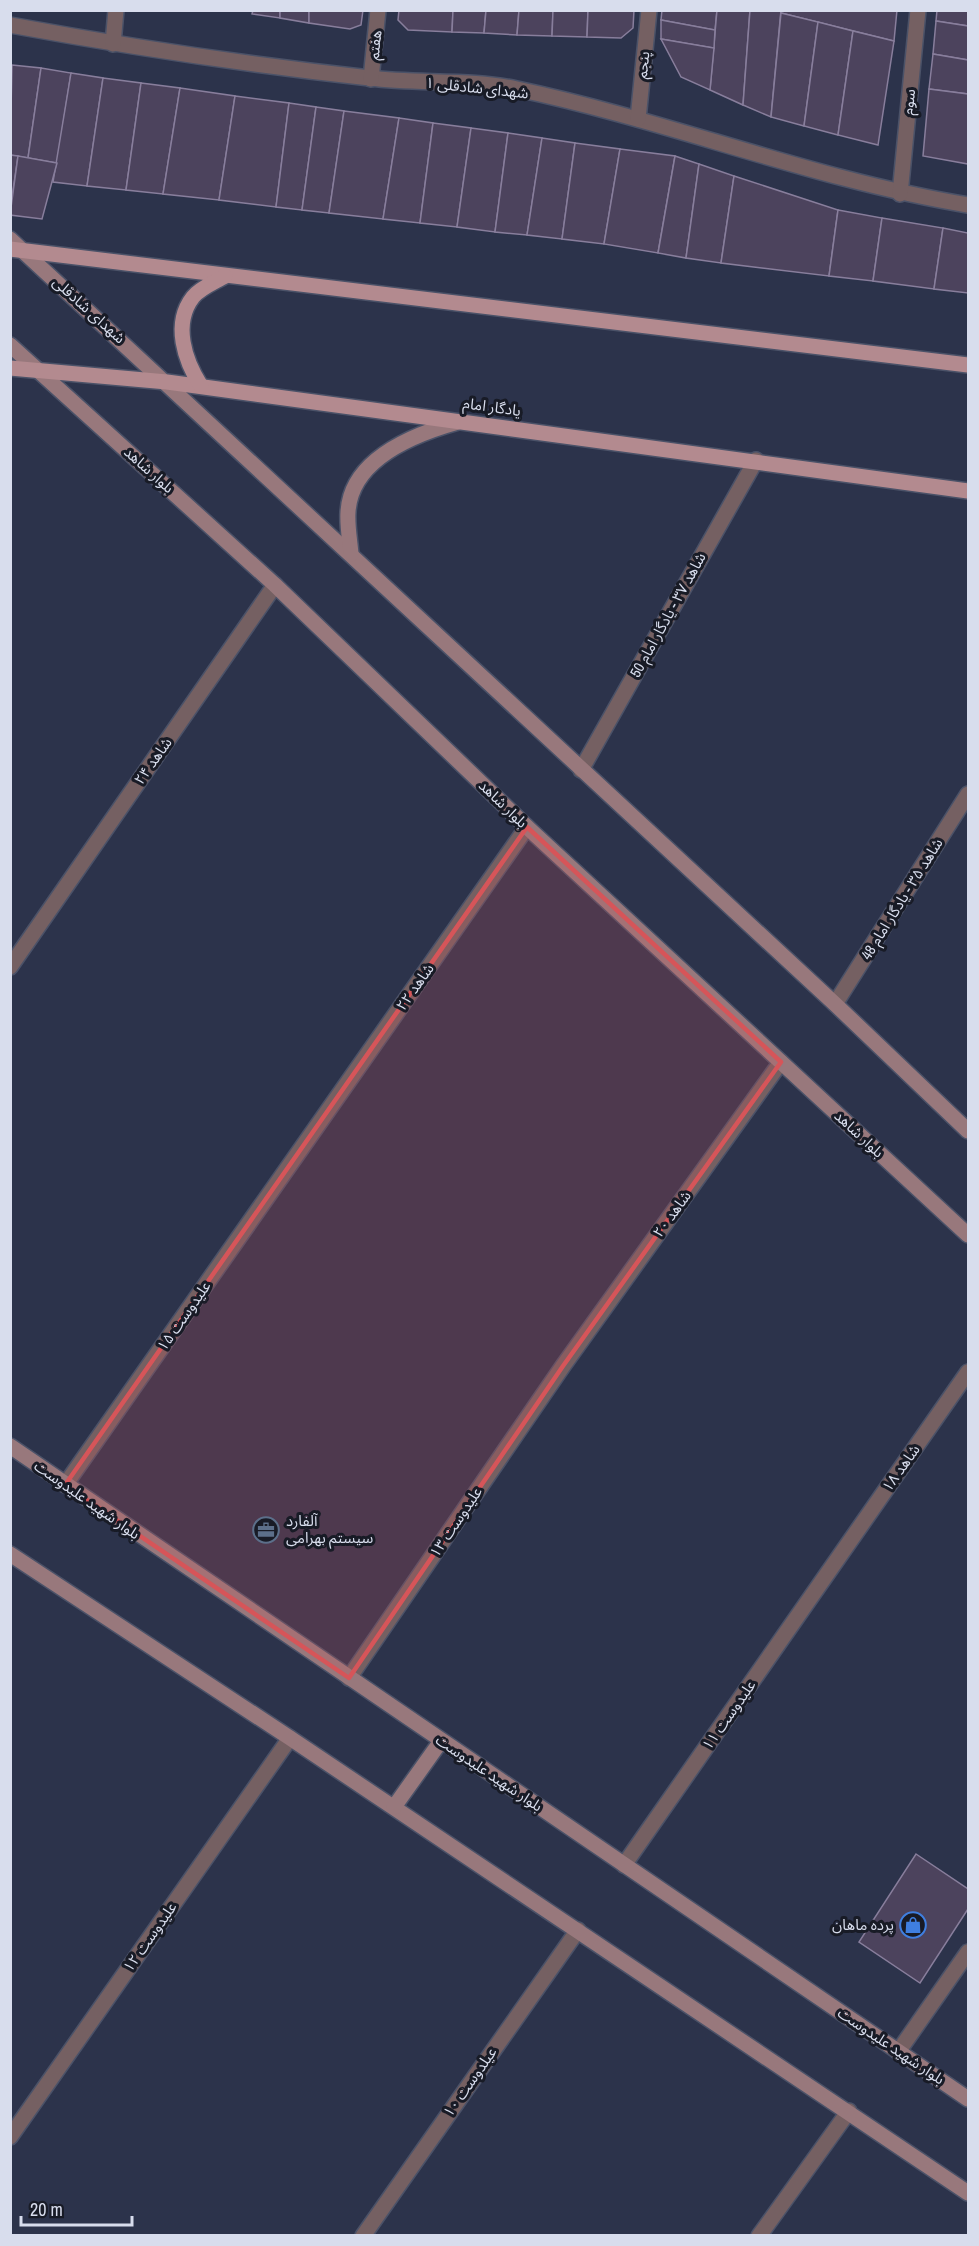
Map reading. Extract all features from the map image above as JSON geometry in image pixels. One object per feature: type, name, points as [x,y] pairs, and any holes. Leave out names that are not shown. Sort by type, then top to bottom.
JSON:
[{"type":"main road","name":"شهدای شادقلی","points":[[10,238],[17,250],[167,382]]},
{"type":"main road","points":[[17,250],[969,365]]},
{"type":"main road","points":[[201,386],[186,359],[182,320],[193,297],[225,276]]},
{"type":"main road","points":[[10,345],[39,370]]},
{"type":"main road","name":"یادگار امام","points":[[10,368],[201,386],[756,460],[969,491]]},
{"type":"main road","name":"بلوار شاهد","points":[[39,370],[275,585],[527,827],[969,1235]]},
{"type":"main road","points":[[167,382],[969,1131]]},
{"type":"main road","points":[[351,554],[348,511],[359,477],[391,448],[423,432],[460,421]]},
{"type":"main road","name":"بلوار شهید علیدوست","points":[[10,1446],[969,2099]]},
{"type":"main road","points":[[10,1554],[291,1737],[969,2193]]},
{"type":"main road","points":[[394,1807],[441,1741]]},
{"type":"street","points":[[113,44],[116,10]]},
{"type":"street","name":"هفتم","points":[[372,79],[378,10]]},
{"type":"street","name":"پنجم","points":[[638,119],[648,10]]},
{"type":"street","name":"سوم","points":[[900,194],[918,10]]},
{"type":"street","name":"شهدای شادقلی ۱","points":[[10,25],[113,44],[372,79],[514,88],[638,119],[900,194],[969,205]]},
{"type":"street","name":"شاهد ۳۷ - یادگار امام 50","points":[[580,770],[756,460]]},
{"type":"street","name":"شاهد ۲۴","points":[[10,968],[275,585]]},
{"type":"street","name":"شاهد ۳۵ - یادگار امام 48","points":[[835,1004],[969,794]]},
{"type":"street","name":"شاهد ۲۲","points":[[302,1146],[527,827]]},
{"type":"street","name":"شاهد ۲۰","points":[[562,1366],[781,1062]]},
{"type":"street","name":"علیدوست ۱۵","points":[[65,1485],[302,1146]]},
{"type":"street","name":"علیدوست ۱۳","points":[[349,1678],[562,1366]]},
{"type":"street","name":"شاهد ۱۸","points":[[833,1564],[969,1372]]},
{"type":"street","name":"علیدوست ۱۱","points":[[624,1865],[833,1564]]},
{"type":"street","name":"علیدوست ۱۲","points":[[10,2137],[291,1737]]},
{"type":"street","name":"عیلدوست ۱۰","points":[[363,2235],[578,1930]]},
{"type":"street","points":[[898,2052],[969,1952]]},
{"type":"street","points":[[759,2235],[849,2111]]},
{"type":"highlighted area","points":[[527,827],[781,1062],[563,1366],[349,1678],[65,1485]]},
{"type":"building","points":[[253,10],[280,10],[280,18],[252,14]]},
{"type":"building","points":[[280,10],[309,10],[309,23],[280,18]]},
{"type":"building","points":[[309,10],[363,10],[361,25],[350,29],[309,23]]},
{"type":"building","points":[[399,10],[453,10],[452,32],[408,30],[398,20]]},
{"type":"building","points":[[453,10],[486,10],[484,33],[452,32]]},
{"type":"building","points":[[486,10],[519,10],[517,35],[484,33]]},
{"type":"building","points":[[519,10],[553,10],[552,36],[517,35]]},
{"type":"building","points":[[553,10],[588,10],[587,37],[552,36]]},
{"type":"building","points":[[588,10],[634,10],[633,28],[621,38],[587,37]]},
{"type":"building","points":[[662,10],[717,10],[715,30],[661,20]]},
{"type":"building","points":[[717,10],[750,10],[743,105],[710,90]]},
{"type":"building","points":[[750,10],[781,10],[771,117],[743,105]]},
{"type":"building","points":[[781,10],[897,10],[894,41],[781,13]]},
{"type":"building","points":[[937,10],[968,10],[968,26],[936,21]]},
{"type":"building","points":[[781,13],[818,22],[804,126],[771,117]]},
{"type":"building","points":[[661,20],[715,30],[714,48],[661,39]]},
{"type":"building","points":[[936,21],[968,26],[968,60],[933,54]]},
{"type":"building","points":[[818,22],[853,31],[838,135],[804,126]]},
{"type":"building","points":[[853,31],[894,41],[878,145],[838,135]]},
{"type":"building","points":[[661,39],[714,48],[710,90],[681,77]]},
{"type":"building","points":[[933,54],[968,60],[968,94],[929,89]]},
{"type":"building","points":[[12,65],[41,68],[28,158],[10,155]]},
{"type":"building","points":[[41,68],[71,73],[57,163],[28,158]]},
{"type":"building","points":[[71,73],[103,78],[87,186],[53,182]]},
{"type":"building","points":[[103,78],[141,83],[126,190],[87,186]]},
{"type":"building","points":[[141,83],[180,88],[163,194],[126,190]]},
{"type":"building","points":[[180,88],[235,96],[219,200],[163,194]]},
{"type":"building","points":[[929,89],[968,94],[968,164],[923,156]]},
{"type":"building","points":[[235,96],[289,103],[276,207],[219,200]]},
{"type":"building","points":[[289,103],[316,107],[302,210],[276,207]]},
{"type":"building","points":[[316,107],[344,111],[329,213],[302,210]]},
{"type":"building","points":[[344,111],[399,118],[383,219],[329,213]]},
{"type":"building","points":[[399,118],[433,123],[420,223],[383,219]]},
{"type":"building","points":[[433,123],[471,128],[457,227],[420,223]]},
{"type":"building","points":[[471,128],[508,133],[495,232],[457,227]]},
{"type":"building","points":[[508,133],[542,138],[527,235],[495,232]]},
{"type":"building","points":[[542,138],[575,143],[562,239],[527,235]]},
{"type":"building","points":[[575,143],[620,149],[604,244],[562,239]]},
{"type":"building","points":[[620,149],[675,156],[658,253],[604,244]]},
{"type":"building","points":[[10,155],[18,156],[10,211]]},
{"type":"building","points":[[18,156],[57,163],[42,219],[10,215]]},
{"type":"building","points":[[675,156],[699,164],[686,258],[658,253]]},
{"type":"building","points":[[699,164],[734,176],[721,263],[686,258]]},
{"type":"building","points":[[734,176],[838,210],[829,276],[721,263]]},
{"type":"building","points":[[838,210],[882,218],[873,281],[829,276]]},
{"type":"building","points":[[882,218],[943,228],[934,289],[873,281]]},
{"type":"building","points":[[943,228],[968,233],[968,293],[934,289]]},
{"type":"building","name":"پرده ماهان","points":[[916,1854],[968,1889],[968,1909],[920,1983],[859,1942]]},
{"type":"place","name":"آلفارد سیستم بهرامی","points":[[266,1530]]},
{"type":"place","name":"پرده ماهان","points":[[913,1925]]}]
